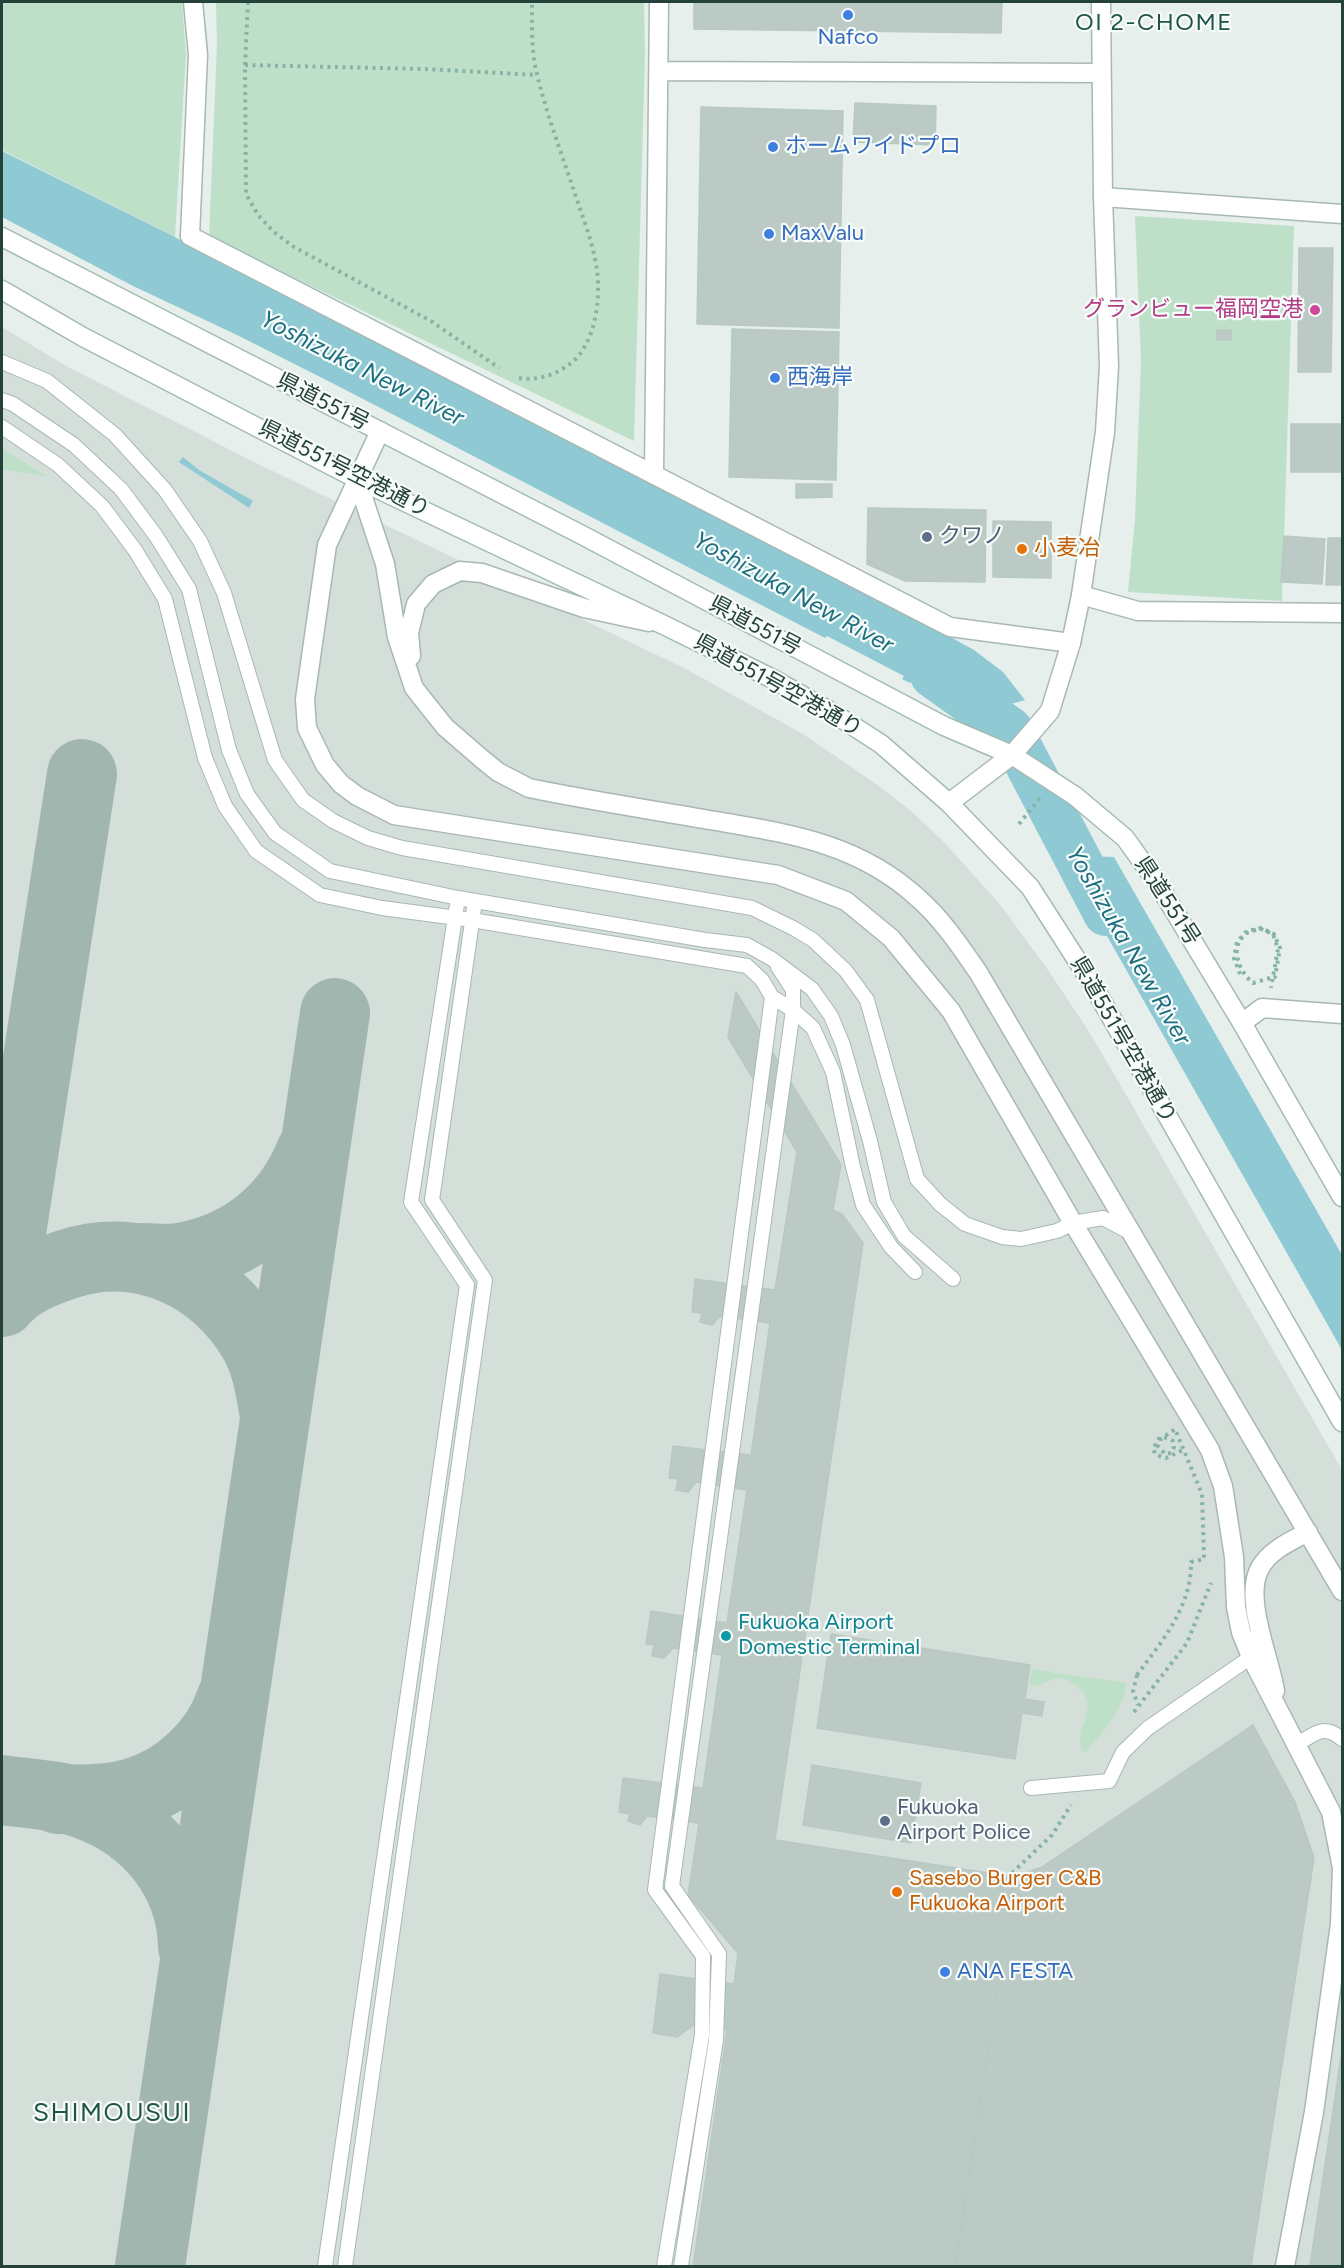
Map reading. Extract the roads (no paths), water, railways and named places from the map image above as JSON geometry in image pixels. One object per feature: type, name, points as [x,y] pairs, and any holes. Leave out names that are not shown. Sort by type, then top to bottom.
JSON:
[{"type":"street","points":[[193,2],[198,55],[190,236],[950,627],[1071,643]]},
{"type":"street","points":[[654,473],[659,2]]},
{"type":"street","points":[[949,803],[1012,755],[1050,711],[1071,643],[1082,595],[1105,432],[1109,366],[1103,197],[1101,2]]},
{"type":"street","points":[[660,71],[1101,73]]},
{"type":"street","points":[[1103,197],[1342,214]]},
{"type":"street","name":"県道551号","points":[[2,237],[580,534],[944,726],[1012,755],[1075,796],[1125,838],[1158,884],[1242,1023],[1342,1197]]},
{"type":"street","name":"県道551号空港通り","points":[[2,290],[83,337],[357,479],[773,679],[833,713],[881,744],[949,803],[1030,887],[1091,982],[1342,1422]]},
{"type":"street","points":[[380,431],[327,545],[305,699],[307,728],[326,765],[341,784],[365,801],[394,815],[778,875],[846,901],[891,938],[951,1011],[1073,1223],[1210,1450],[1223,1486],[1227,1506],[1234,1557],[1236,1607],[1241,1632],[1251,1657],[1331,1812],[1342,1868],[1340,1924],[1314,2112],[1286,2266]]},
{"type":"street","points":[[357,479],[385,564],[397,637],[414,688],[445,727],[498,772],[529,788],[790,834],[829,845],[874,866],[918,897],[951,932],[978,972],[1135,1235],[1342,1591]]},
{"type":"street","points":[[414,688],[409,633],[417,604],[433,584],[460,572],[482,573],[584,608],[668,627]]},
{"type":"street","points":[[1082,595],[1138,611],[1342,613]]},
{"type":"street","points":[[1242,1023],[1262,1008],[1342,1014]]},
{"type":"street","points":[[1277,1708],[1273,1677],[1254,1604],[1256,1580],[1260,1568],[1281,1546],[1308,1532]]},
{"type":"lane","points":[[2,362],[47,381],[115,435],[165,490],[200,541],[224,593],[275,760],[303,800],[333,821],[368,838],[402,848],[752,908],[793,928],[813,940],[846,972],[867,1000],[917,1179],[940,1204],[965,1224],[1002,1237],[1021,1239],[1057,1230],[1073,1223],[1103,1218],[1135,1235]]},
{"type":"lane","points":[[2,400],[13,404],[74,445],[121,489],[156,536],[189,589],[232,759],[247,794],[275,833],[330,871],[458,898],[705,940],[747,945],[772,959],[812,989],[831,1016],[843,1044],[884,1202],[904,1236],[953,1279]]},
{"type":"lane","points":[[2,428],[58,465],[102,506],[135,550],[165,599],[205,758],[225,806],[256,851],[320,895],[382,908],[472,920],[747,966],[762,980],[772,997],[793,1010],[813,1028],[833,1072],[853,1167],[864,1205],[891,1247],[915,1272]]},
{"type":"lane","points":[[325,2266],[467,1285],[411,1202],[458,898]]},
{"type":"lane","points":[[345,2266],[485,1280],[432,1200],[475,901]]},
{"type":"lane","points":[[681,2266],[716,2040],[718,1954],[672,1886],[793,1010],[793,990],[772,959]]},
{"type":"lane","points":[[664,2266],[702,2036],[703,1956],[655,1890],[772,997]]},
{"type":"lane","points":[[1031,1788],[1109,1781],[1123,1752],[1148,1728],[1251,1657]]},
{"type":"lane","points":[[1296,1744],[1323,1730],[1332,1731],[1342,1739]]},
{"type":"water","points":[[2,151],[175,237],[213,259],[943,633],[974,650],[1003,672],[1025,700],[965,717],[964,712],[944,698],[912,681],[910,683],[902,679],[904,676],[827,636],[825,638],[338,386],[131,285],[2,217]]},
{"type":"water","points":[[183,457],[199,470],[253,501],[249,508],[179,462]]},
{"type":"water","points":[[1061,855],[1114,857],[1342,1255],[1342,1350]]},
{"type":"waterway","name":"Yoshizuka New River","points":[[933,675],[1010,730],[1106,913]]},
{"type":"place","name":"Nafco","points":[[848,15]]},
{"type":"place","name":"ホームワイドプロ","points":[[773,147]]},
{"type":"place","name":"MaxValu","points":[[769,234]]},
{"type":"place","name":"グランビュー福岡空港","points":[[1315,310]]},
{"type":"place","name":"西海岸","points":[[775,378]]},
{"type":"place","name":"クワノ","points":[[927,537]]},
{"type":"place","name":"小麦冶","points":[[1022,549]]},
{"type":"place","name":"Fukuoka Airport Domestic Terminal","points":[[726,1636]]},
{"type":"place","name":"Fukuoka Airport Police","points":[[885,1821]]},
{"type":"place","name":"Sasebo Burger C&B Fukuoka Airport","points":[[897,1892]]},
{"type":"place","name":"ANA FESTA","points":[[945,1972]]},
{"type":"district","name":"OI 2-CHOME","points":[[1154,23]]},
{"type":"district","name":"SHIMOUSUI","points":[[112,2113]]}]
